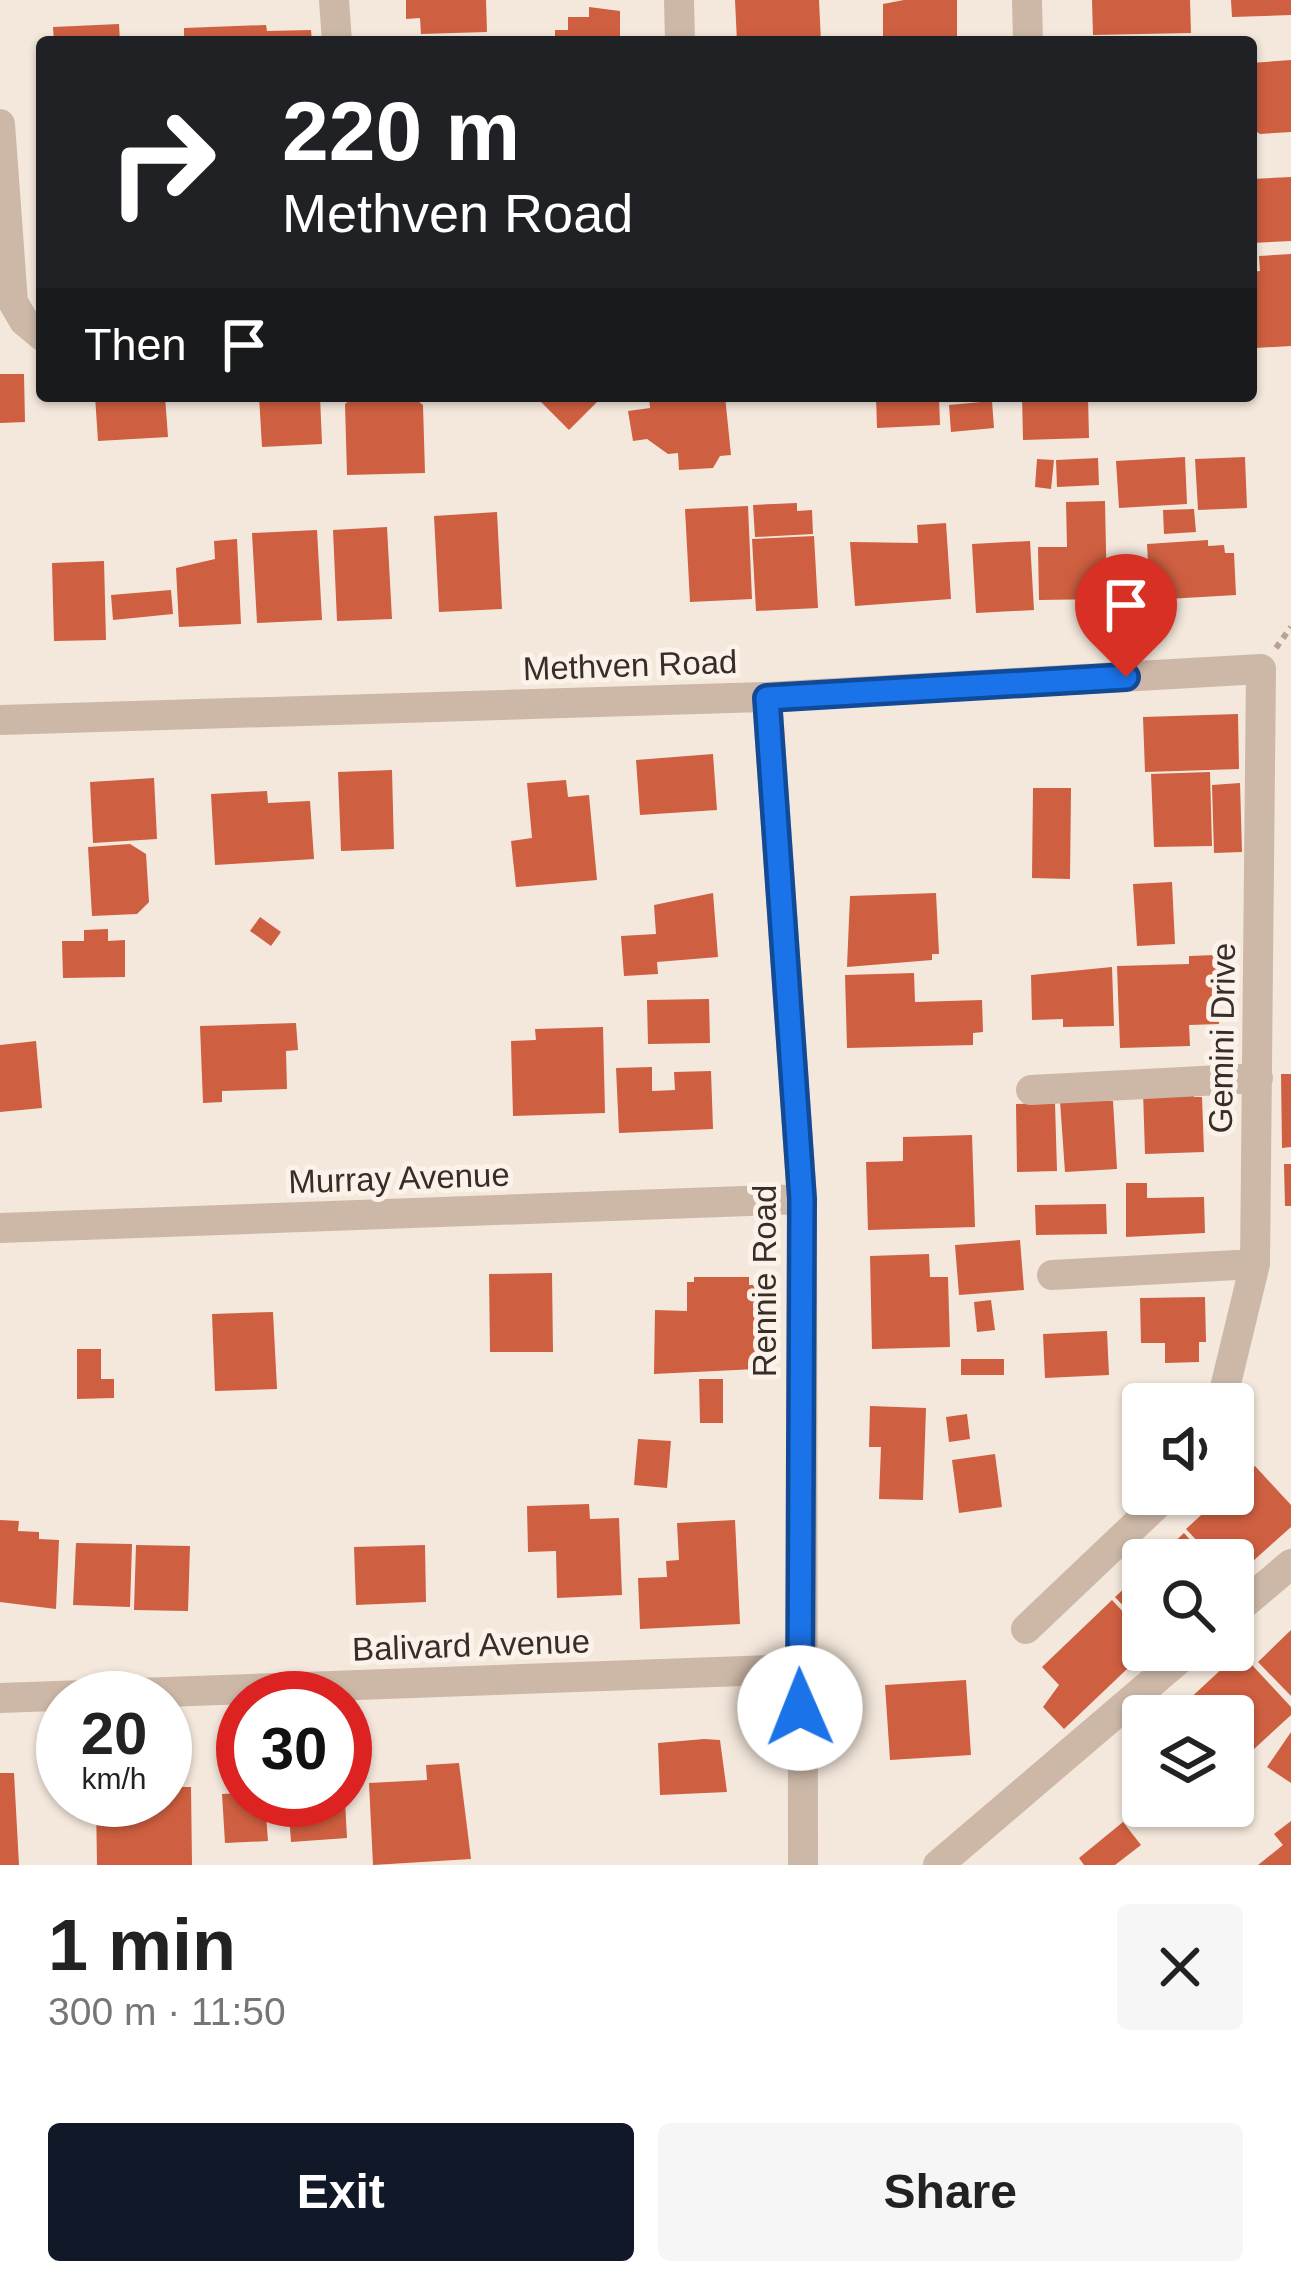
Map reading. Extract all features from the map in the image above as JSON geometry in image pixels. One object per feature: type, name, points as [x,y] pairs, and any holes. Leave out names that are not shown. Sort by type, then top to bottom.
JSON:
[{"type":"street","points":[[334,0],[337,36]]},
{"type":"street","points":[[679,0],[680,36]]},
{"type":"street","points":[[1027,0],[1028,36]]},
{"type":"street","points":[[0,124],[14,302],[24,321],[36,330]]},
{"type":"street","name":"Methven Road","points":[[0,720],[767,698],[1261,669]]},
{"type":"street","name":"Gemini Drive","points":[[1226,1383],[1255,1264],[1261,669]]},
{"type":"street","name":"Rennie Road","points":[[767,698],[802,1199],[803,1865]]},
{"type":"street","points":[[1031,1090],[1258,1078]]},
{"type":"street","name":"Murray Avenue","points":[[0,1228],[802,1199]]},
{"type":"street","points":[[1052,1274],[1255,1264]]},
{"type":"street","points":[[1026,1629],[1146,1515]]},
{"type":"street","points":[[1254,1595],[1291,1564]]},
{"type":"street","name":"Balivard Avenue","points":[[0,1698],[800,1669]]},
{"type":"street","points":[[938,1865],[1165,1671]]},
{"type":"building","points":[[406,0],[486,0],[487,32],[421,34],[420,18],[406,19]]},
{"type":"building","points":[[735,0],[819,0],[821,36],[737,36]]},
{"type":"building","points":[[957,0],[957,36],[883,36],[883,4]]},
{"type":"building","points":[[1092,0],[1190,0],[1191,33],[1093,35]]},
{"type":"building","points":[[1231,0],[1291,0],[1291,15],[1232,17]]},
{"type":"building","points":[[589,7],[620,11],[620,36],[555,36],[555,30],[568,30],[568,17],[589,17]]},
{"type":"building","points":[[119,24],[120,36],[54,36],[53,27]]},
{"type":"building","points":[[266,25],[267,31],[311,30],[312,36],[184,36],[184,28]]},
{"type":"building","points":[[1291,60],[1291,132],[1257,132],[1257,63]]},
{"type":"building","points":[[1291,177],[1291,241],[1257,243],[1257,179]]},
{"type":"building","points":[[1291,254],[1291,346],[1257,348],[1259,256]]},
{"type":"building","points":[[0,374],[24,374],[25,422],[0,423]]},
{"type":"building","points":[[95,402],[165,402],[168,437],[98,441]]},
{"type":"building","points":[[259,402],[320,402],[322,444],[262,447]]},
{"type":"building","points":[[541,402],[597,402],[569,430]]},
{"type":"building","points":[[650,402],[726,402],[731,455],[720,456],[713,468],[679,470],[678,453],[668,454],[647,439],[633,441],[628,411],[650,408]]},
{"type":"building","points":[[876,402],[939,402],[940,425],[877,428]]},
{"type":"building","points":[[992,402],[994,428],[951,432],[949,405]]},
{"type":"building","points":[[1022,402],[1088,402],[1089,438],[1023,440]]},
{"type":"building","points":[[345,404],[423,405],[425,473],[347,475]]},
{"type":"building","points":[[1185,457],[1187,504],[1119,508],[1116,461]]},
{"type":"building","points":[[1245,457],[1247,508],[1198,510],[1195,459]]},
{"type":"building","points":[[1098,458],[1099,485],[1057,487],[1056,460]]},
{"type":"building","points":[[1037,459],[1054,460],[1051,489],[1035,487]]},
{"type":"building","points":[[1105,501],[1107,599],[1039,600],[1038,547],[1067,547],[1066,502]]},
{"type":"building","points":[[797,503],[797,511],[812,510],[813,534],[755,537],[753,505]]},
{"type":"building","points":[[748,506],[752,599],[690,602],[685,509]]},
{"type":"building","points":[[1194,509],[1196,532],[1164,534],[1163,510]]},
{"type":"building","points":[[497,512],[502,609],[439,612],[434,516]]},
{"type":"building","points":[[946,523],[951,599],[855,606],[850,542],[918,543],[917,525]]},
{"type":"building","points":[[387,527],[392,619],[337,621],[333,530]]},
{"type":"building","points":[[317,530],[322,620],[257,623],[252,533]]},
{"type":"building","points":[[814,536],[818,608],[756,611],[752,539]]},
{"type":"building","points":[[237,539],[241,624],[179,627],[176,568],[215,559],[214,541]]},
{"type":"building","points":[[1208,540],[1208,546],[1224,545],[1225,553],[1234,553],[1236,595],[1150,600],[1147,544]]},
{"type":"building","points":[[1030,541],[1034,610],[976,613],[972,544]]},
{"type":"building","points":[[104,561],[106,640],[54,641],[52,563]]},
{"type":"building","points":[[171,590],[173,614],[113,620],[111,595]]},
{"type":"building","points":[[1238,714],[1239,769],[1145,772],[1143,717]]},
{"type":"building","points":[[713,754],[717,810],[640,815],[636,760]]},
{"type":"building","points":[[392,770],[394,849],[341,851],[338,772]]},
{"type":"building","points":[[1210,772],[1212,846],[1154,847],[1151,774]]},
{"type":"building","points":[[154,778],[157,839],[93,843],[90,782]]},
{"type":"building","points":[[566,780],[568,797],[589,795],[597,880],[516,887],[511,841],[532,838],[527,783]]},
{"type":"building","points":[[1240,783],[1242,852],[1214,853],[1212,785]]},
{"type":"building","points":[[1033,788],[1071,788],[1070,879],[1032,878]]},
{"type":"building","points":[[267,791],[268,803],[310,801],[314,859],[215,865],[211,794]]},
{"type":"building","points":[[130,844],[146,854],[149,902],[137,914],[92,916],[88,847]]},
{"type":"building","points":[[1172,882],[1175,944],[1137,946],[1133,884]]},
{"type":"building","points":[[713,893],[718,957],[657,962],[658,974],[624,976],[621,936],[656,934],[654,905]]},
{"type":"building","points":[[936,893],[939,954],[932,954],[932,960],[847,967],[850,896]]},
{"type":"building","points":[[260,917],[281,932],[271,946],[250,931]]},
{"type":"building","points":[[108,929],[108,941],[125,940],[125,977],[63,978],[62,941],[84,941],[84,930]]},
{"type":"building","points":[[1216,955],[1219,1024],[1189,1025],[1190,1046],[1120,1048],[1117,966],[1189,964],[1189,956]]},
{"type":"building","points":[[1112,967],[1114,1026],[1063,1027],[1063,1019],[1032,1020],[1031,975]]},
{"type":"building","points":[[914,973],[915,1002],[982,1000],[983,1032],[973,1033],[973,1045],[847,1048],[845,975]]},
{"type":"building","points":[[709,999],[710,1043],[648,1044],[647,1000]]},
{"type":"building","points":[[296,1023],[298,1050],[286,1051],[287,1089],[222,1091],[222,1102],[203,1103],[200,1026]]},
{"type":"building","points":[[603,1027],[605,1113],[513,1116],[511,1041],[536,1040],[535,1029]]},
{"type":"building","points":[[36,1041],[42,1108],[0,1112],[0,1045]]},
{"type":"building","points":[[652,1067],[652,1091],[675,1090],[674,1072],[711,1071],[713,1129],[619,1133],[616,1068]]},
{"type":"building","points":[[1281,1074],[1291,1074],[1291,1147],[1282,1148]]},
{"type":"building","points":[[1104,1090],[1105,1101],[1113,1101],[1117,1169],[1065,1172],[1060,1101]]},
{"type":"building","points":[[1194,1090],[1194,1097],[1202,1097],[1204,1152],[1145,1154],[1143,1091]]},
{"type":"building","points":[[1055,1103],[1057,1171],[1017,1172],[1016,1104]]},
{"type":"building","points":[[972,1135],[975,1227],[868,1230],[866,1162],[903,1161],[903,1137]]},
{"type":"building","points":[[1284,1164],[1291,1164],[1291,1206],[1285,1206]]},
{"type":"building","points":[[1126,1183],[1147,1183],[1147,1198],[1204,1197],[1205,1233],[1126,1237]]},
{"type":"building","points":[[1106,1204],[1107,1234],[1036,1235],[1035,1205]]},
{"type":"building","points":[[1020,1240],[1024,1290],[959,1295],[955,1245]]},
{"type":"building","points":[[929,1254],[930,1277],[948,1277],[950,1347],[872,1349],[870,1256]]},
{"type":"building","points":[[552,1273],[553,1352],[490,1352],[489,1274]]},
{"type":"building","points":[[694,1277],[749,1277],[749,1285],[757,1285],[756,1369],[654,1374],[655,1310],[687,1311],[687,1282],[694,1282]]},
{"type":"building","points":[[1205,1297],[1206,1342],[1199,1342],[1199,1362],[1165,1363],[1165,1343],[1141,1343],[1140,1298]]},
{"type":"building","points":[[991,1300],[995,1330],[977,1332],[974,1302]]},
{"type":"building","points":[[273,1312],[277,1389],[215,1391],[212,1314]]},
{"type":"building","points":[[1107,1331],[1109,1375],[1045,1378],[1043,1334]]},
{"type":"building","points":[[77,1349],[101,1349],[101,1379],[114,1379],[114,1398],[77,1399]]},
{"type":"building","points":[[961,1359],[1004,1359],[1004,1375],[961,1375]]},
{"type":"building","points":[[699,1379],[723,1379],[723,1423],[700,1423]]},
{"type":"building","points":[[870,1406],[926,1408],[923,1500],[879,1499],[881,1447],[869,1447]]},
{"type":"building","points":[[967,1414],[970,1439],[949,1442],[946,1417]]},
{"type":"building","points":[[638,1439],[671,1441],[667,1488],[634,1485]]},
{"type":"building","points":[[995,1454],[1002,1507],[959,1513],[952,1460]]},
{"type":"building","points":[[1254,1467],[1291,1505],[1291,1527],[1254,1560],[1254,1539],[1195,1539],[1186,1529],[1201,1515],[1254,1515]]},
{"type":"building","points":[[589,1504],[590,1519],[619,1518],[622,1595],[557,1598],[556,1551],[528,1552],[527,1506]]},
{"type":"building","points":[[0,1520],[19,1521],[18,1531],[39,1532],[39,1539],[59,1540],[56,1609],[0,1602]]},
{"type":"building","points":[[735,1520],[740,1624],[640,1629],[638,1578],[667,1577],[666,1561],[679,1560],[677,1523]]},
{"type":"building","points":[[76,1543],[132,1544],[130,1607],[73,1605]]},
{"type":"building","points":[[136,1545],[190,1546],[188,1611],[134,1610]]},
{"type":"building","points":[[425,1545],[426,1602],[356,1605],[354,1547]]},
{"type":"building","points":[[1112,1600],[1122,1611],[1125,1671],[1064,1729],[1043,1707],[1059,1685],[1042,1667]]},
{"type":"building","points":[[1291,1630],[1291,1696],[1258,1662]]},
{"type":"building","points":[[1254,1667],[1291,1707],[1291,1715],[1254,1749],[1254,1695],[1194,1695],[1220,1671],[1254,1671]]},
{"type":"building","points":[[966,1680],[971,1755],[890,1760],[885,1685]]},
{"type":"building","points":[[1291,1732],[1291,1783],[1267,1767]]},
{"type":"building","points":[[720,1740],[727,1792],[660,1795],[658,1743]]},
{"type":"building","points":[[459,1763],[471,1859],[373,1865],[372,1783],[427,1780],[426,1765]]},
{"type":"building","points":[[0,1773],[14,1773],[19,1865],[0,1865]]},
{"type":"building","points":[[1291,1821],[1291,1865],[1258,1865],[1283,1845],[1274,1834]]},
{"type":"building","points":[[1122,1823],[1141,1845],[1115,1865],[1084,1865],[1079,1858]]},
{"type":"building","points":[[96,1827],[192,1827],[192,1865],[97,1865]]},
{"type":"building","points":[[224,1827],[267,1827],[268,1841],[225,1843]]},
{"type":"building","points":[[290,1827],[346,1827],[347,1838],[291,1842]]},
{"type":"route","points":[[800,1708],[802,1199],[767,698],[1126,677]]}]
